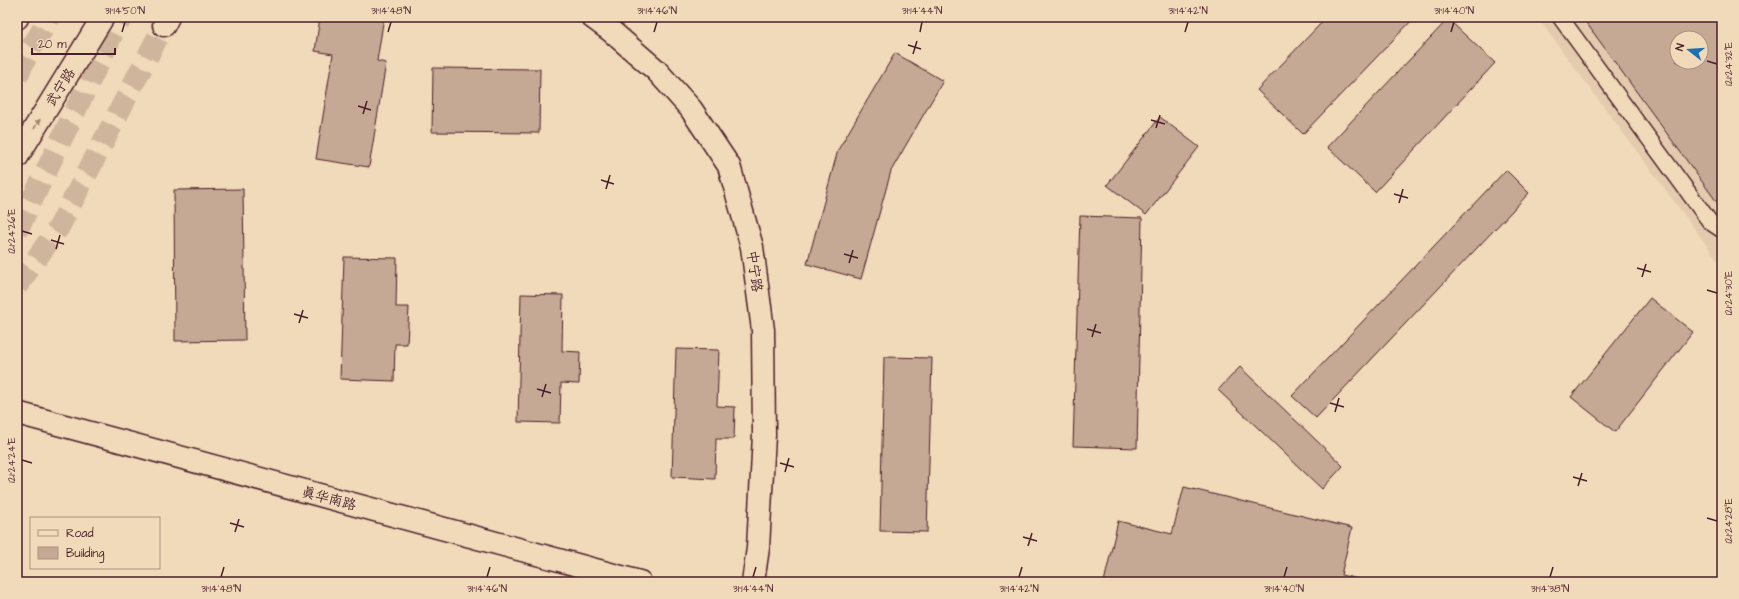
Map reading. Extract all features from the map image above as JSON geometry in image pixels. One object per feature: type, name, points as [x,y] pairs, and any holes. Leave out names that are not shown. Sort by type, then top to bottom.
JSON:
[{"type":"main road","name":"武宁路","points":[[17,157],[103,17]]},
{"type":"main road","name":"中宁路","points":[[592,17],[611,31],[656,70],[691,109],[729,166],[752,247],[763,330],[764,435],[758,548],[753,582]]},
{"type":"main road","name":"真华南路","points":[[17,413],[640,582]]},
{"type":"lane","points":[[1560,17],[1710,222],[1722,230]]},
{"type":"shaded area","points":[[1537,17],[1722,17],[1722,266]]},
{"type":"building","points":[[320,17],[384,17],[377,61],[386,63],[369,167],[316,159],[333,54],[315,51]]},
{"type":"building","points":[[1327,17],[1415,17],[1303,134],[1257,90]]},
{"type":"building","points":[[1582,17],[1722,17],[1722,209]]},
{"type":"building","points":[[1448,19],[1495,63],[1375,192],[1327,147]]},
{"type":"building","points":[[895,53],[943,81],[891,171],[861,279],[807,264],[838,150]]},
{"type":"building","points":[[433,68],[540,69],[539,133],[432,132]]},
{"type":"building","points":[[1160,117],[1199,147],[1146,215],[1107,185]]},
{"type":"building","points":[[1506,170],[1529,193],[1316,418],[1292,396]]},
{"type":"building","points":[[243,189],[245,340],[175,341],[174,190]]},
{"type":"building","points":[[1080,216],[1142,218],[1137,448],[1073,446]]},
{"type":"building","points":[[344,257],[397,258],[396,307],[409,307],[407,344],[395,344],[394,381],[340,379]]},
{"type":"building","points":[[521,294],[563,295],[562,351],[580,352],[579,384],[561,383],[560,423],[518,422]]},
{"type":"building","points":[[1650,298],[1693,332],[1615,432],[1571,397]]},
{"type":"building","points":[[676,349],[719,350],[717,406],[735,407],[734,439],[716,439],[715,479],[672,477]]},
{"type":"building","points":[[884,357],[932,358],[927,532],[880,531]]},
{"type":"building","points":[[1240,367],[1343,466],[1322,489],[1218,390]]},
{"type":"building","points":[[1184,487],[1352,528],[1341,575],[1372,582],[1104,582],[1118,521],[1172,534]]},
{"type":"tunnel","points":[[17,77],[27,55],[50,17]]},
{"type":"tunnel","points":[[17,231],[122,17]]},
{"type":"tunnel","points":[[17,286],[59,227],[164,25]]}]
